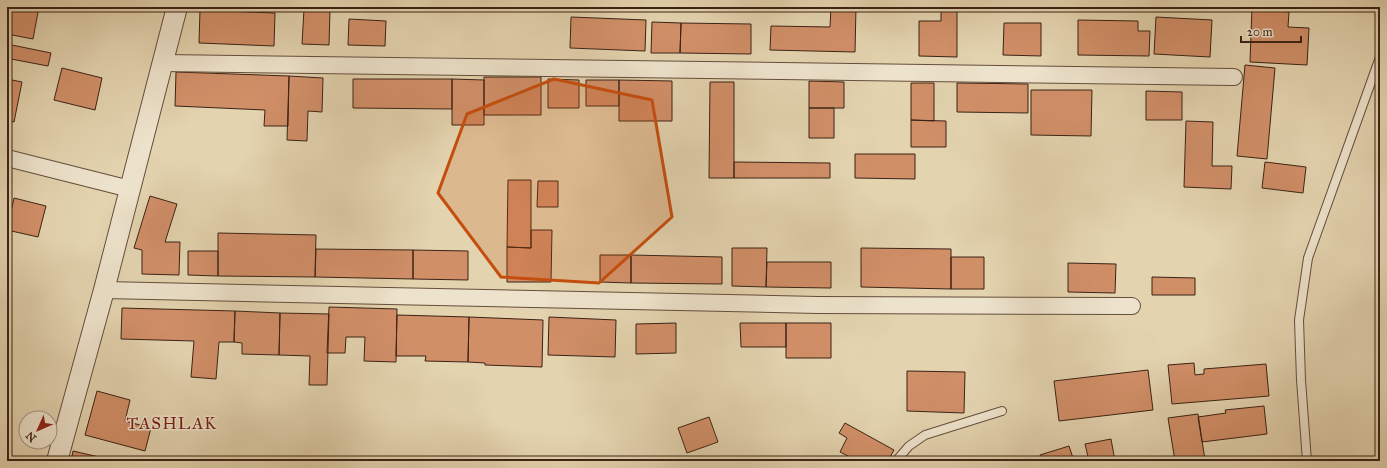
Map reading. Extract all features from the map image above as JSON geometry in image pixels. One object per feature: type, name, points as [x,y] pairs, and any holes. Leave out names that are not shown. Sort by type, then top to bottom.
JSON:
[{"type":"street","points":[[57,461],[104,290],[177,7]]},
{"type":"street","points":[[163,63],[1234,77]]},
{"type":"street","points":[[7,158],[130,189]]},
{"type":"street","points":[[104,290],[818,305],[1132,306]]},
{"type":"lane","points":[[1307,461],[1301,380],[1299,320],[1308,258],[1380,57]]},
{"type":"lane","points":[[896,461],[909,446],[925,435],[1002,411]]},
{"type":"highlighted area","points":[[554,79],[652,100],[672,217],[599,283],[501,277],[438,193],[467,114]]},
{"type":"building","points":[[7,7],[39,7],[33,39],[7,34]]},
{"type":"building","points":[[831,7],[856,7],[855,52],[770,50],[771,26],[830,27]]},
{"type":"building","points":[[941,7],[957,7],[957,57],[919,56],[919,21],[941,21]]},
{"type":"building","points":[[1252,7],[1277,7],[1277,11],[1289,12],[1288,27],[1309,28],[1307,65],[1250,62]]},
{"type":"building","points":[[304,9],[330,10],[329,45],[302,44]]},
{"type":"building","points":[[200,10],[275,13],[274,46],[199,43]]},
{"type":"building","points":[[571,17],[646,20],[645,51],[570,48]]},
{"type":"building","points":[[1156,17],[1212,20],[1210,57],[1154,54]]},
{"type":"building","points":[[349,19],[386,21],[385,46],[348,45]]},
{"type":"building","points":[[1078,20],[1138,21],[1138,31],[1150,31],[1149,56],[1078,55]]},
{"type":"building","points":[[652,22],[681,23],[680,53],[651,53]]},
{"type":"building","points":[[681,23],[751,24],[751,54],[680,53]]},
{"type":"building","points":[[1004,23],[1041,23],[1041,56],[1003,55]]},
{"type":"building","points":[[7,44],[51,53],[48,66],[11,59],[10,64],[7,63]]},
{"type":"building","points":[[1245,65],[1275,68],[1267,159],[1237,156]]},
{"type":"building","points":[[62,68],[102,78],[95,110],[54,100]]},
{"type":"building","points":[[176,72],[289,76],[288,126],[264,126],[265,110],[175,106]]},
{"type":"building","points":[[289,76],[323,78],[322,112],[308,111],[307,141],[287,140]]},
{"type":"building","points":[[484,77],[541,77],[541,115],[484,115]]},
{"type":"building","points":[[7,79],[22,82],[14,122],[7,120]]},
{"type":"building","points":[[353,79],[452,79],[452,109],[353,108]]},
{"type":"building","points":[[452,79],[484,80],[484,125],[452,125]]},
{"type":"building","points":[[548,79],[579,80],[579,108],[548,108]]},
{"type":"building","points":[[586,80],[619,80],[619,106],[586,106]]},
{"type":"building","points":[[619,80],[672,81],[672,121],[619,121]]},
{"type":"building","points":[[809,81],[844,82],[844,108],[809,108]]},
{"type":"building","points":[[710,82],[734,82],[734,178],[709,178]]},
{"type":"building","points":[[911,83],[934,83],[934,121],[911,120]]},
{"type":"building","points":[[957,83],[1028,84],[1028,113],[957,112]]},
{"type":"building","points":[[1031,90],[1092,90],[1091,136],[1031,135]]},
{"type":"building","points":[[1146,91],[1182,92],[1182,120],[1146,120]]},
{"type":"building","points":[[809,108],[834,108],[834,138],[809,138]]},
{"type":"building","points":[[911,120],[946,121],[946,147],[911,147]]},
{"type":"building","points":[[1186,121],[1213,122],[1212,166],[1232,166],[1231,189],[1184,187]]},
{"type":"building","points":[[855,154],[915,154],[915,179],[855,178]]},
{"type":"building","points":[[734,162],[830,163],[830,178],[734,178]]},
{"type":"building","points":[[1265,162],[1306,167],[1303,193],[1262,188]]},
{"type":"building","points":[[508,180],[531,180],[531,248],[507,247]]},
{"type":"building","points":[[538,181],[558,181],[558,207],[537,207]]},
{"type":"building","points":[[150,196],[177,204],[165,242],[180,242],[179,275],[142,274],[142,250],[134,248]]},
{"type":"building","points":[[14,198],[46,206],[38,237],[7,230]]},
{"type":"building","points":[[531,230],[552,230],[551,282],[507,282],[507,247],[531,248]]},
{"type":"building","points":[[218,233],[316,235],[315,277],[218,276]]},
{"type":"building","points":[[732,248],[767,248],[766,287],[732,286]]},
{"type":"building","points":[[861,248],[951,249],[951,289],[861,287]]},
{"type":"building","points":[[316,249],[413,250],[413,279],[315,277]]},
{"type":"building","points":[[413,250],[468,251],[468,280],[413,279]]},
{"type":"building","points":[[188,251],[218,251],[218,276],[188,275]]},
{"type":"building","points":[[600,255],[631,255],[631,283],[600,282]]},
{"type":"building","points":[[631,255],[722,257],[722,284],[631,283]]},
{"type":"building","points":[[951,257],[984,257],[984,289],[951,289]]},
{"type":"building","points":[[767,262],[831,262],[831,288],[766,287]]},
{"type":"building","points":[[1068,263],[1116,264],[1115,293],[1068,292]]},
{"type":"building","points":[[1152,277],[1195,278],[1195,295],[1152,295]]},
{"type":"building","points":[[329,307],[397,309],[396,362],[364,361],[365,337],[346,337],[345,353],[327,353]]},
{"type":"building","points":[[122,308],[235,311],[234,342],[219,342],[216,379],[191,377],[194,341],[121,339]]},
{"type":"building","points":[[235,311],[280,313],[279,355],[242,354],[242,343],[234,342]]},
{"type":"building","points":[[280,313],[329,314],[327,385],[309,385],[310,356],[279,355]]},
{"type":"building","points":[[397,315],[469,317],[468,362],[425,361],[426,356],[396,356]]},
{"type":"building","points":[[469,317],[543,320],[542,367],[485,365],[485,363],[468,362]]},
{"type":"building","points":[[549,317],[616,320],[615,357],[548,355]]},
{"type":"building","points":[[676,323],[676,353],[636,354],[636,324]]},
{"type":"building","points":[[740,323],[786,323],[786,347],[741,347]]},
{"type":"building","points":[[786,323],[831,323],[831,358],[786,358]]},
{"type":"building","points":[[1194,363],[1195,375],[1204,374],[1204,369],[1266,364],[1269,396],[1172,404],[1168,365]]},
{"type":"building","points":[[1148,370],[1153,410],[1059,421],[1054,381]]},
{"type":"building","points":[[907,371],[965,372],[964,413],[907,411]]},
{"type":"building","points":[[97,391],[130,400],[125,421],[151,428],[145,451],[85,435]]},
{"type":"building","points":[[1264,406],[1267,434],[1202,442],[1198,417],[1226,413],[1225,410]]},
{"type":"building","points":[[1198,414],[1205,460],[1175,461],[1168,418]]},
{"type":"building","points":[[709,417],[718,442],[687,453],[678,428]]},
{"type":"building","points":[[845,423],[894,450],[888,461],[858,461],[840,452],[847,438],[839,433]]},
{"type":"building","points":[[1111,439],[1115,461],[1089,461],[1085,444]]},
{"type":"building","points":[[1069,446],[1074,461],[1042,461],[1040,455]]},
{"type":"building","points":[[73,451],[99,457],[98,461],[71,461]]},
{"type":"district","name":"TASHLAK","points":[[172,423]]}]
